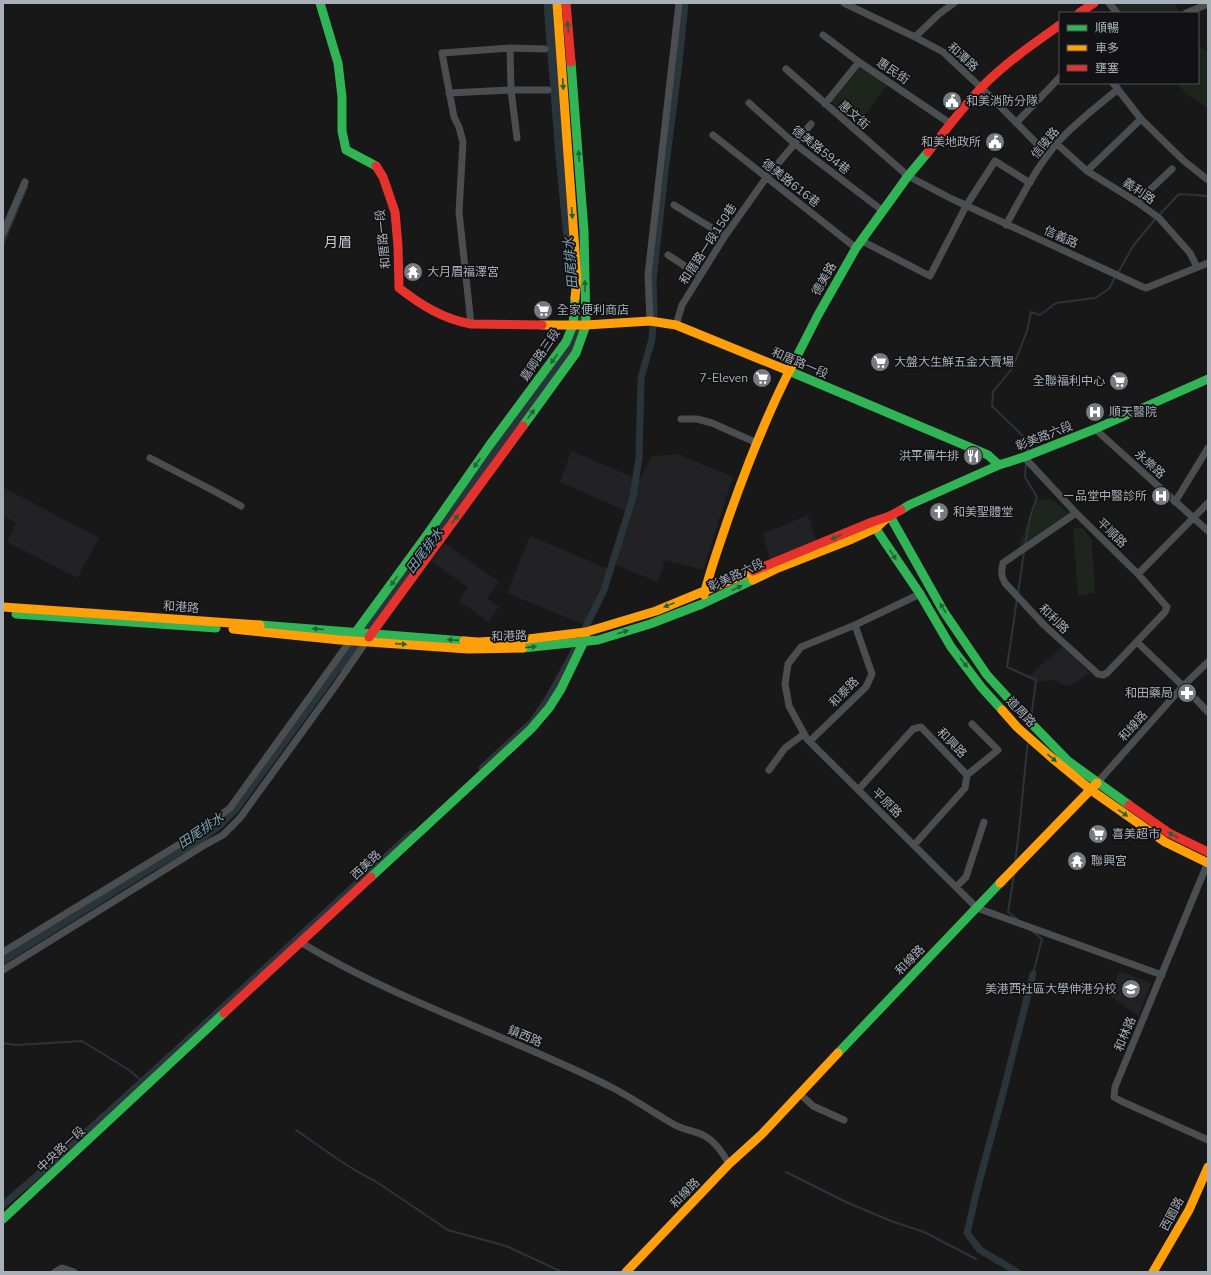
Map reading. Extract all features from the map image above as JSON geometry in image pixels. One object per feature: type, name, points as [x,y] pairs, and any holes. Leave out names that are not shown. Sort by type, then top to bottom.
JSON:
[{"type":"street","name":"和厝路一段","points":[[320,3],[338,63],[342,97],[342,131],[346,150],[376,167],[383,177],[395,212],[398,246],[399,288],[418,302],[438,314],[458,322],[471,324],[580,325],[650,321],[676,325],[988,455],[999,465]]},
{"type":"street","name":"嘉卿路三段","points":[[360,637],[424,539],[489,446],[580,325],[557,3]]},
{"type":"street","name":"嘉卿路三段","points":[[360,637],[576,353],[580,325],[584,231],[566,3]]},
{"type":"street","points":[[650,321],[648,275],[679,3]]},
{"type":"street","name":"和潭路","points":[[844,3],[943,52],[1048,155]]},
{"type":"street","points":[[915,37],[939,14],[954,3]]},
{"type":"street","points":[[1080,12],[1094,3]]},
{"type":"street","points":[[1110,3],[1116,12]]},
{"type":"street","points":[[1188,12],[1208,4]]},
{"type":"street","name":"德美路","points":[[702,604],[710,572],[738,490],[757,443],[789,371],[818,315],[859,245],[908,176],[981,88],[1034,43],[1059,26]]},
{"type":"street","name":"惠民街","points":[[824,35],[859,62],[951,124]]},
{"type":"street","points":[[471,324],[459,212],[463,142],[454,116],[442,53],[510,48],[545,49]]},
{"type":"street","points":[[510,48],[511,90],[516,138]]},
{"type":"street","points":[[824,104],[859,62]]},
{"type":"street","name":"惠文街","points":[[786,69],[824,104],[908,176]]},
{"type":"street","points":[[1016,123],[1059,78]]},
{"type":"street","points":[[1116,86],[1141,119],[1184,161],[1208,180]]},
{"type":"street","name":"信陵路","points":[[1006,225],[1048,155],[1073,127],[1116,86]]},
{"type":"street","points":[[450,93],[548,90]]},
{"type":"street","name":"德美路594巷","points":[[749,102],[795,144],[883,211]]},
{"type":"street","points":[[1088,171],[1141,119]]},
{"type":"street","name":"和厝路一段150巷","points":[[676,325],[682,305],[725,236],[766,178],[811,124]]},
{"type":"street","name":"德美路616巷","points":[[713,135],[766,178],[859,245],[930,276],[966,206]]},
{"type":"street","name":"義利路","points":[[1057,144],[1088,171],[1159,218],[1190,253],[1197,267]]},
{"type":"street","points":[[966,206],[995,161],[1030,183]]},
{"type":"street","points":[[1137,202],[1172,169]]},
{"type":"street","name":"信義路","points":[[908,176],[966,206],[1143,288],[1208,263]]},
{"type":"street","points":[[3,233],[25,182]]},
{"type":"street","points":[[674,205],[725,236]]},
{"type":"street","points":[[668,255],[700,276]]},
{"type":"street","name":"彰美路六段","points":[[585,641],[598,640],[650,624],[702,604],[778,568],[852,539],[909,506],[999,465],[1024,457],[1095,429],[1208,379]]},
{"type":"street","points":[[681,419],[712,423],[757,443]]},
{"type":"street","name":"永樂路","points":[[1095,429],[1208,531]]},
{"type":"street","points":[[1175,502],[1208,448]]},
{"type":"street","name":"平順路","points":[[1024,457],[1076,513],[1138,574],[1168,607]]},
{"type":"street","points":[[150,458],[240,506]]},
{"type":"street","points":[[1138,574],[1208,503]]},
{"type":"street","name":"和利路","points":[[1076,513],[1003,563],[1001,576],[1005,583],[1044,626],[1098,674],[1103,675],[1107,673],[1137,642],[1168,607]]},
{"type":"street","name":"道周路","points":[[890,516],[944,612],[988,675],[1028,720],[1094,787],[1165,842],[1208,863]]},
{"type":"street","name":"彰美路六段","points":[[586,632],[647,613],[874,525]]},
{"type":"street","name":"道周路","points":[[874,525],[920,594],[951,647],[982,688],[1018,727],[1052,758],[1094,787],[1169,833],[1208,852]]},
{"type":"street","name":"平原路","points":[[920,594],[855,625],[801,647],[788,664],[785,684],[790,706],[804,734],[977,908],[1162,975]]},
{"type":"street","name":"和港路","points":[[3,607],[256,624],[360,637]]},
{"type":"street","name":"和港路","points":[[3,613],[235,629],[274,634],[478,642],[575,638],[585,641]]},
{"type":"street","points":[[647,613],[650,624]]},
{"type":"street","name":"和泰路","points":[[810,741],[866,687],[872,674],[855,625]]},
{"type":"street","name":"和港路","points":[[575,638],[586,632]]},
{"type":"street","name":"西美路","points":[[135,1097],[300,942],[531,729],[549,708],[561,689],[585,641],[586,632]]},
{"type":"street","points":[[3,952],[196,834],[230,808],[360,637]]},
{"type":"street","points":[[3,970],[223,835],[240,818],[334,688],[360,637]]},
{"type":"street","points":[[1137,642],[1208,712]]},
{"type":"street","name":"和線路","points":[[626,1272],[728,1164],[762,1134],[915,972],[1094,787],[1183,686],[1208,662]]},
{"type":"street","points":[[967,775],[998,750],[972,724]]},
{"type":"street","name":"和興路","points":[[858,790],[913,729],[921,727],[967,775],[966,788],[914,845]]},
{"type":"street","points":[[769,770],[785,748],[804,734]]},
{"type":"street","points":[[230,808],[240,818]]},
{"type":"street","points":[[956,887],[966,877],[984,822]]},
{"type":"street","name":"和林路","points":[[1208,863],[1115,1087],[1114,1097],[1208,1140]]},
{"type":"street","name":"鎮西路","points":[[300,942],[330,960],[396,992],[538,1053],[614,1088],[676,1126],[703,1135],[719,1148],[728,1164]]},
{"type":"street","points":[[800,1094],[813,1106],[844,1120]]},
{"type":"street","name":"中央路一段","points":[[3,1219],[135,1097]]},
{"type":"street","name":"西園路","points":[[1153,1272],[1189,1210],[1208,1167]]},
{"type":"street","points":[[55,1272],[62,1268],[74,1272]]},
{"type":"shaded area","points":[[1111,3],[1175,3],[1179,12],[1118,12]]},
{"type":"shaded area","points":[[1199,46],[1208,52],[1208,108],[1186,94],[1178,84],[1199,84]]},
{"type":"shaded area","points":[[862,65],[889,83],[858,124],[831,102]]},
{"type":"shaded area","points":[[571,451],[640,480],[652,456],[678,454],[733,477],[703,570],[665,560],[658,582],[613,564],[630,513],[560,482]]},
{"type":"shaded area","points":[[3,487],[99,538],[77,578],[7,542],[16,523],[3,516]]},
{"type":"shaded area","points":[[1050,498],[1072,515],[1017,551],[1036,501]]},
{"type":"shaded area","points":[[808,515],[817,543],[770,561],[763,534]]},
{"type":"shaded area","points":[[1073,528],[1083,528],[1092,541],[1095,593],[1078,596]]},
{"type":"shaded area","points":[[530,536],[609,569],[585,625],[507,593]]},
{"type":"shaded area","points":[[444,543],[499,582],[487,598],[499,607],[488,622],[459,601],[468,587],[431,561]]},
{"type":"shaded area","points":[[1062,647],[1090,673],[1069,686],[1066,684],[1064,686],[1059,682],[1049,680],[1038,682],[1028,677]]},
{"type":"shaded area","points":[[344,653],[353,654],[239,811],[222,828],[204,842],[149,874],[3,965],[3,956],[202,834],[227,814]]},
{"type":"shaded area","name":"美港西社區大學伸港分校","points":[[1119,971],[1151,983],[1139,1016],[1110,996]]},
{"type":"waterway","name":"田尾排水","points":[[549,3],[561,156],[572,269]]},
{"type":"waterway","points":[[482,768],[532,722],[548,699],[571,657],[604,590],[633,497],[639,458],[641,378],[652,339],[654,308],[653,280],[685,3]]},
{"type":"waterway","points":[[3,244],[27,187]]},
{"type":"waterway","points":[[1159,215],[1179,194],[1208,196]]},
{"type":"waterway","points":[[1118,273],[1133,246],[1156,218]]},
{"type":"waterway","points":[[1027,452],[1024,437],[992,406],[993,392],[1013,367],[1027,331],[1031,312],[1040,315],[1056,303],[1095,298],[1109,289],[1115,277]]},
{"type":"waterway","name":"田尾排水","points":[[340,665],[450,516],[558,364],[577,335],[576,314]]},
{"type":"waterway","points":[[1025,545],[1030,517],[1037,497],[1025,477],[1026,463]]},
{"type":"waterway","points":[[1018,593],[1024,552]]},
{"type":"waterway","points":[[1017,599],[1007,667],[1036,680],[1031,719]]},
{"type":"waterway","points":[[1015,862],[1028,742]]},
{"type":"waterway","points":[[3,1205],[107,1114],[411,834]]},
{"type":"waterway","points":[[1014,875],[1008,912],[1017,919]]},
{"type":"waterway","points":[[1032,931],[1042,939],[1033,974]]},
{"type":"waterway","points":[[1017,1272],[980,1250],[967,1233],[1033,974]]},
{"type":"waterway","points":[[3,1043],[16,1045],[82,1041],[129,1070],[142,1081]]},
{"type":"waterway","points":[[296,1130],[344,1164],[375,1181],[448,1230],[506,1246],[562,1272]]},
{"type":"waterway","points":[[786,1172],[846,1202],[891,1221],[924,1232],[976,1259]]},
{"type":"traffic: fast","points":[[320,3],[338,63],[342,97],[342,131],[346,150],[376,166]]},
{"type":"traffic: fast","points":[[523,426],[576,353],[586,325],[584,231],[571,62]]},
{"type":"traffic: fast","points":[[794,362],[818,315],[856,248],[908,176],[928,152]]},
{"type":"traffic: fast","points":[[353,636],[424,539],[489,446],[566,342],[573,325],[575,298]]},
{"type":"traffic: fast","points":[[789,371],[988,455],[999,465]]},
{"type":"traffic: fast","points":[[901,510],[909,505],[999,465],[1024,457],[1095,429],[1208,379]]},
{"type":"traffic: fast","points":[[890,516],[944,612],[987,675],[1068,761],[1129,805]]},
{"type":"traffic: fast","points":[[872,523],[920,594],[951,647],[982,688],[1002,710]]},
{"type":"traffic: fast","points":[[523,648],[598,640],[650,624],[702,604],[753,580]]},
{"type":"traffic: fast","points":[[16,614],[216,628]]},
{"type":"traffic: fast","points":[[260,625],[464,641]]},
{"type":"traffic: fast","points":[[371,877],[531,729],[549,708],[561,689],[586,637]]},
{"type":"traffic: fast","points":[[838,1053],[1000,883]]},
{"type":"traffic: fast","points":[[3,1219],[224,1013]]},
{"type":"traffic: slow","points":[[557,3],[577,279],[575,298]]},
{"type":"traffic: slow","points":[[542,325],[586,325],[650,321],[676,325],[789,371]]},
{"type":"traffic: slow","points":[[704,595],[718,549],[749,461],[784,381],[794,362]]},
{"type":"traffic: slow","points":[[753,580],[778,568],[876,528],[887,518]]},
{"type":"traffic: slow","points":[[464,641],[478,642],[520,640],[586,632],[656,611],[753,571]]},
{"type":"traffic: slow","points":[[3,607],[260,625]]},
{"type":"traffic: slow","points":[[233,629],[340,640],[468,649],[523,648]]},
{"type":"traffic: slow","points":[[1002,710],[1017,727],[1091,790],[1165,842],[1208,863]]},
{"type":"traffic: slow","points":[[1000,883],[1097,783]]},
{"type":"traffic: slow","points":[[626,1272],[729,1164],[762,1134],[838,1053]]},
{"type":"traffic: slow","points":[[1153,1272],[1189,1210],[1208,1167]]},
{"type":"traffic: jam","points":[[566,3],[571,62]]},
{"type":"traffic: jam","points":[[1080,12],[1094,3]]},
{"type":"traffic: jam","points":[[928,152],[967,103],[990,79],[1019,55],[1059,26]]},
{"type":"traffic: jam","points":[[376,166],[383,177],[395,212],[398,246],[399,288],[442,315],[461,322],[471,324],[542,325]]},
{"type":"traffic: jam","points":[[369,637],[523,426]]},
{"type":"traffic: jam","points":[[753,571],[890,516],[901,510]]},
{"type":"traffic: jam","points":[[1129,805],[1169,833],[1208,852]]},
{"type":"traffic: jam","points":[[224,1013],[371,877]]},
{"type":"place","name":"和美消防分隊","points":[[952,101]]},
{"type":"place","name":"和美地政所","points":[[995,142]]},
{"type":"place","name":"大月眉福澤宮","points":[[413,272]]},
{"type":"place","name":"全家便利商店","points":[[543,310]]},
{"type":"place","name":"大盤大生鮮五金大賣場","points":[[880,362]]},
{"type":"place","name":"7-Eleven","points":[[762,378]]},
{"type":"place","name":"全聯福利中心","points":[[1119,381]]},
{"type":"place","name":"順天醫院","points":[[1095,412]]},
{"type":"place","name":"洪平價牛排","points":[[973,456]]},
{"type":"place","name":"ㄧ品堂中醫診所","points":[[1161,496]]},
{"type":"place","name":"和美聖體堂","points":[[939,512]]},
{"type":"place","name":"和田藥局","points":[[1187,693]]},
{"type":"place","name":"喜美超市","points":[[1098,834]]},
{"type":"place","name":"聯興宮","points":[[1077,861]]},
{"type":"place","name":"美港西社區大學伸港分校","points":[[1131,989]]},
{"type":"district","name":"月眉","points":[[338,242]]}]
